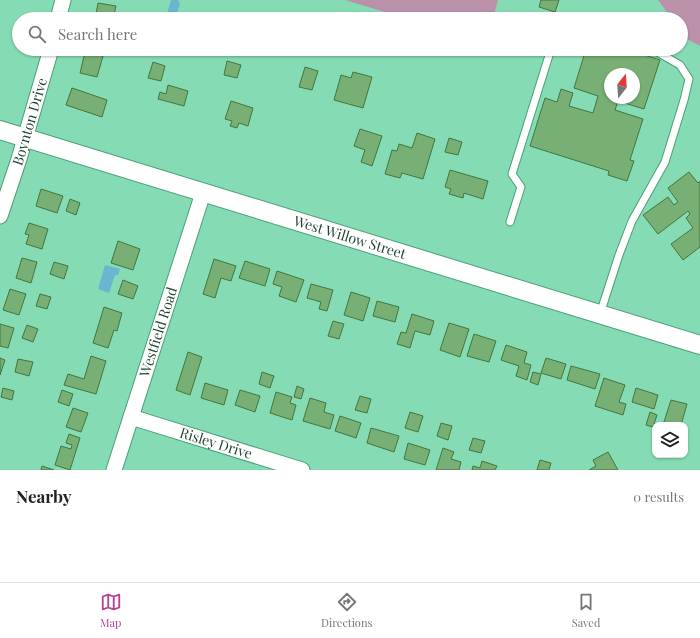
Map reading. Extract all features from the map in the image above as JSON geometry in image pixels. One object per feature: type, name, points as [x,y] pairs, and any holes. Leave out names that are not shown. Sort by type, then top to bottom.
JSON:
[{"type":"street","points":[[60,12],[63,0]]},
{"type":"street","name":"Boynton Drive","points":[[0,216],[49,56]]},
{"type":"street","name":"West Willow Street","points":[[0,130],[700,345]]},
{"type":"street","name":"Westfield Road","points":[[114,470],[203,193]]},
{"type":"street","name":"Risley Drive","points":[[131,417],[302,470]]},
{"type":"lane","points":[[510,222],[521,187],[512,174],[549,56]]},
{"type":"lane","points":[[600,314],[632,221],[665,162],[684,100],[689,79],[680,65],[664,56]]},
{"type":"shaded area","points":[[345,0],[498,0],[495,12],[385,12]]},
{"type":"shaded area","points":[[658,0],[700,0],[700,46],[688,40],[688,12],[667,12]]},
{"type":"water","points":[[171,0],[178,0],[180,4],[177,12],[167,12]]},
{"type":"water","points":[[105,265],[120,269],[118,275],[115,275],[109,293],[98,289]]},
{"type":"building","points":[[541,0],[559,0],[555,12],[539,7]]},
{"type":"building","points":[[98,3],[116,6],[115,12],[96,12]]},
{"type":"building","points":[[84,56],[103,56],[97,77],[80,73]]},
{"type":"building","points":[[584,56],[648,56],[660,60],[644,109],[628,104],[640,104],[640,68],[604,68],[604,104],[617,104],[615,110],[643,119],[630,160],[634,161],[627,181],[608,175],[609,171],[530,146],[545,98],[557,102],[561,89],[573,93],[569,106],[593,113],[598,96],[574,88]]},
{"type":"building","points":[[227,61],[241,65],[237,78],[224,75]]},
{"type":"building","points":[[153,62],[165,66],[161,81],[148,78]]},
{"type":"building","points":[[305,67],[318,71],[312,90],[299,87]]},
{"type":"building","points":[[353,72],[372,77],[363,108],[334,100],[341,75],[351,78]]},
{"type":"building","points":[[168,85],[188,91],[184,106],[158,99],[160,92],[166,94]]},
{"type":"building","points":[[72,88],[107,100],[102,117],[66,105]]},
{"type":"building","points":[[231,101],[253,108],[248,126],[239,123],[237,128],[230,126],[232,121],[225,119]]},
{"type":"building","points":[[360,129],[382,136],[372,166],[361,162],[365,150],[354,146]]},
{"type":"building","points":[[417,133],[435,139],[423,179],[402,173],[400,178],[385,174],[392,150],[397,151],[399,144],[412,148]]},
{"type":"building","points":[[449,138],[462,142],[458,155],[445,152]]},
{"type":"building","points":[[450,170],[488,181],[483,199],[464,193],[463,198],[449,194],[451,189],[445,187]]},
{"type":"building","points":[[689,172],[698,183],[700,181],[700,247],[683,260],[671,244],[693,228],[686,218],[690,214],[688,211],[658,234],[643,215],[668,197],[674,205],[678,202],[668,188]]},
{"type":"building","points":[[41,189],[63,196],[57,213],[36,206]]},
{"type":"building","points":[[70,199],[80,203],[76,215],[66,211]]},
{"type":"building","points":[[29,223],[48,229],[42,249],[26,244],[29,235],[25,234]]},
{"type":"building","points":[[118,241],[140,249],[133,270],[111,263]]},
{"type":"building","points":[[22,258],[37,262],[31,283],[16,278]]},
{"type":"building","points":[[214,259],[236,266],[231,281],[221,278],[215,298],[203,294]]},
{"type":"building","points":[[245,261],[270,269],[265,286],[239,278]]},
{"type":"building","points":[[54,262],[68,266],[64,279],[50,274]]},
{"type":"building","points":[[277,271],[304,280],[296,302],[279,296],[282,287],[273,284]]},
{"type":"building","points":[[123,280],[138,286],[133,299],[118,294]]},
{"type":"building","points":[[311,284],[333,290],[327,311],[319,309],[321,302],[307,298]]},
{"type":"building","points":[[10,289],[26,294],[19,315],[3,310]]},
{"type":"building","points":[[351,292],[370,298],[363,321],[344,315]]},
{"type":"building","points":[[40,294],[51,297],[47,309],[36,306]]},
{"type":"building","points":[[377,301],[399,307],[395,322],[373,316]]},
{"type":"building","points":[[104,307],[122,313],[117,331],[114,330],[108,348],[93,343]]},
{"type":"building","points":[[412,314],[434,321],[430,335],[415,331],[410,348],[397,344],[401,332],[406,333]]},
{"type":"building","points":[[333,321],[344,324],[339,339],[328,336]]},
{"type":"building","points":[[449,323],[469,329],[460,357],[440,350]]},
{"type":"building","points":[[0,324],[14,328],[8,348],[0,346]]},
{"type":"building","points":[[27,325],[38,329],[33,342],[22,338]]},
{"type":"building","points":[[474,334],[496,341],[489,362],[467,356]]},
{"type":"building","points":[[506,345],[527,352],[524,363],[531,365],[527,380],[516,376],[519,366],[501,360]]},
{"type":"building","points":[[188,352],[202,357],[190,395],[176,390]]},
{"type":"building","points":[[91,356],[106,361],[96,394],[64,385],[68,374],[84,379]]},
{"type":"building","points":[[0,358],[5,360],[0,375]]},
{"type":"building","points":[[546,358],[566,364],[561,379],[541,373]]},
{"type":"building","points":[[18,359],[33,362],[29,376],[15,372]]},
{"type":"building","points":[[571,366],[600,374],[595,389],[567,380]]},
{"type":"building","points":[[262,372],[274,376],[270,388],[259,384]]},
{"type":"building","points":[[533,372],[541,374],[538,385],[530,382]]},
{"type":"building","points":[[604,378],[625,385],[619,402],[626,404],[623,415],[595,406]]},
{"type":"building","points":[[205,383],[228,390],[224,405],[201,398]]},
{"type":"building","points":[[297,386],[304,389],[301,399],[294,397]]},
{"type":"building","points":[[3,388],[14,391],[12,400],[1,397]]},
{"type":"building","points":[[636,388],[658,395],[654,409],[632,402]]},
{"type":"building","points":[[62,390],[73,394],[69,406],[58,402]]},
{"type":"building","points":[[240,390],[260,396],[255,412],[235,405]]},
{"type":"building","points":[[276,392],[292,397],[290,403],[296,405],[292,420],[270,413]]},
{"type":"building","points":[[360,396],[371,399],[367,413],[355,410]]},
{"type":"building","points":[[310,398],[326,403],[324,412],[334,415],[330,429],[303,421]]},
{"type":"building","points":[[671,400],[687,404],[682,422],[664,422]]},
{"type":"building","points":[[73,408],[88,413],[81,432],[66,427]]},
{"type":"building","points":[[410,412],[423,416],[418,432],[405,428]]},
{"type":"building","points":[[650,412],[657,415],[655,422],[652,422],[652,427],[646,425]]},
{"type":"building","points":[[340,416],[361,423],[356,438],[335,431]]},
{"type":"building","points":[[441,423],[452,426],[448,440],[437,436]]},
{"type":"building","points":[[371,428],[399,436],[394,452],[367,443]]},
{"type":"building","points":[[69,434],[80,438],[70,470],[55,465],[61,446],[71,449],[72,445],[66,443]]},
{"type":"building","points":[[473,438],[485,441],[481,453],[469,450]]},
{"type":"building","points":[[408,443],[430,450],[425,465],[404,459]]},
{"type":"building","points":[[443,448],[454,452],[451,459],[461,462],[459,470],[436,470]]},
{"type":"building","points":[[608,452],[618,470],[589,470],[596,466],[593,460]]},
{"type":"building","points":[[540,460],[551,463],[549,470],[537,470]]},
{"type":"building","points":[[482,461],[497,466],[495,470],[472,470],[473,466],[480,468]]},
{"type":"building","points":[[42,466],[54,470],[41,470]]}]
